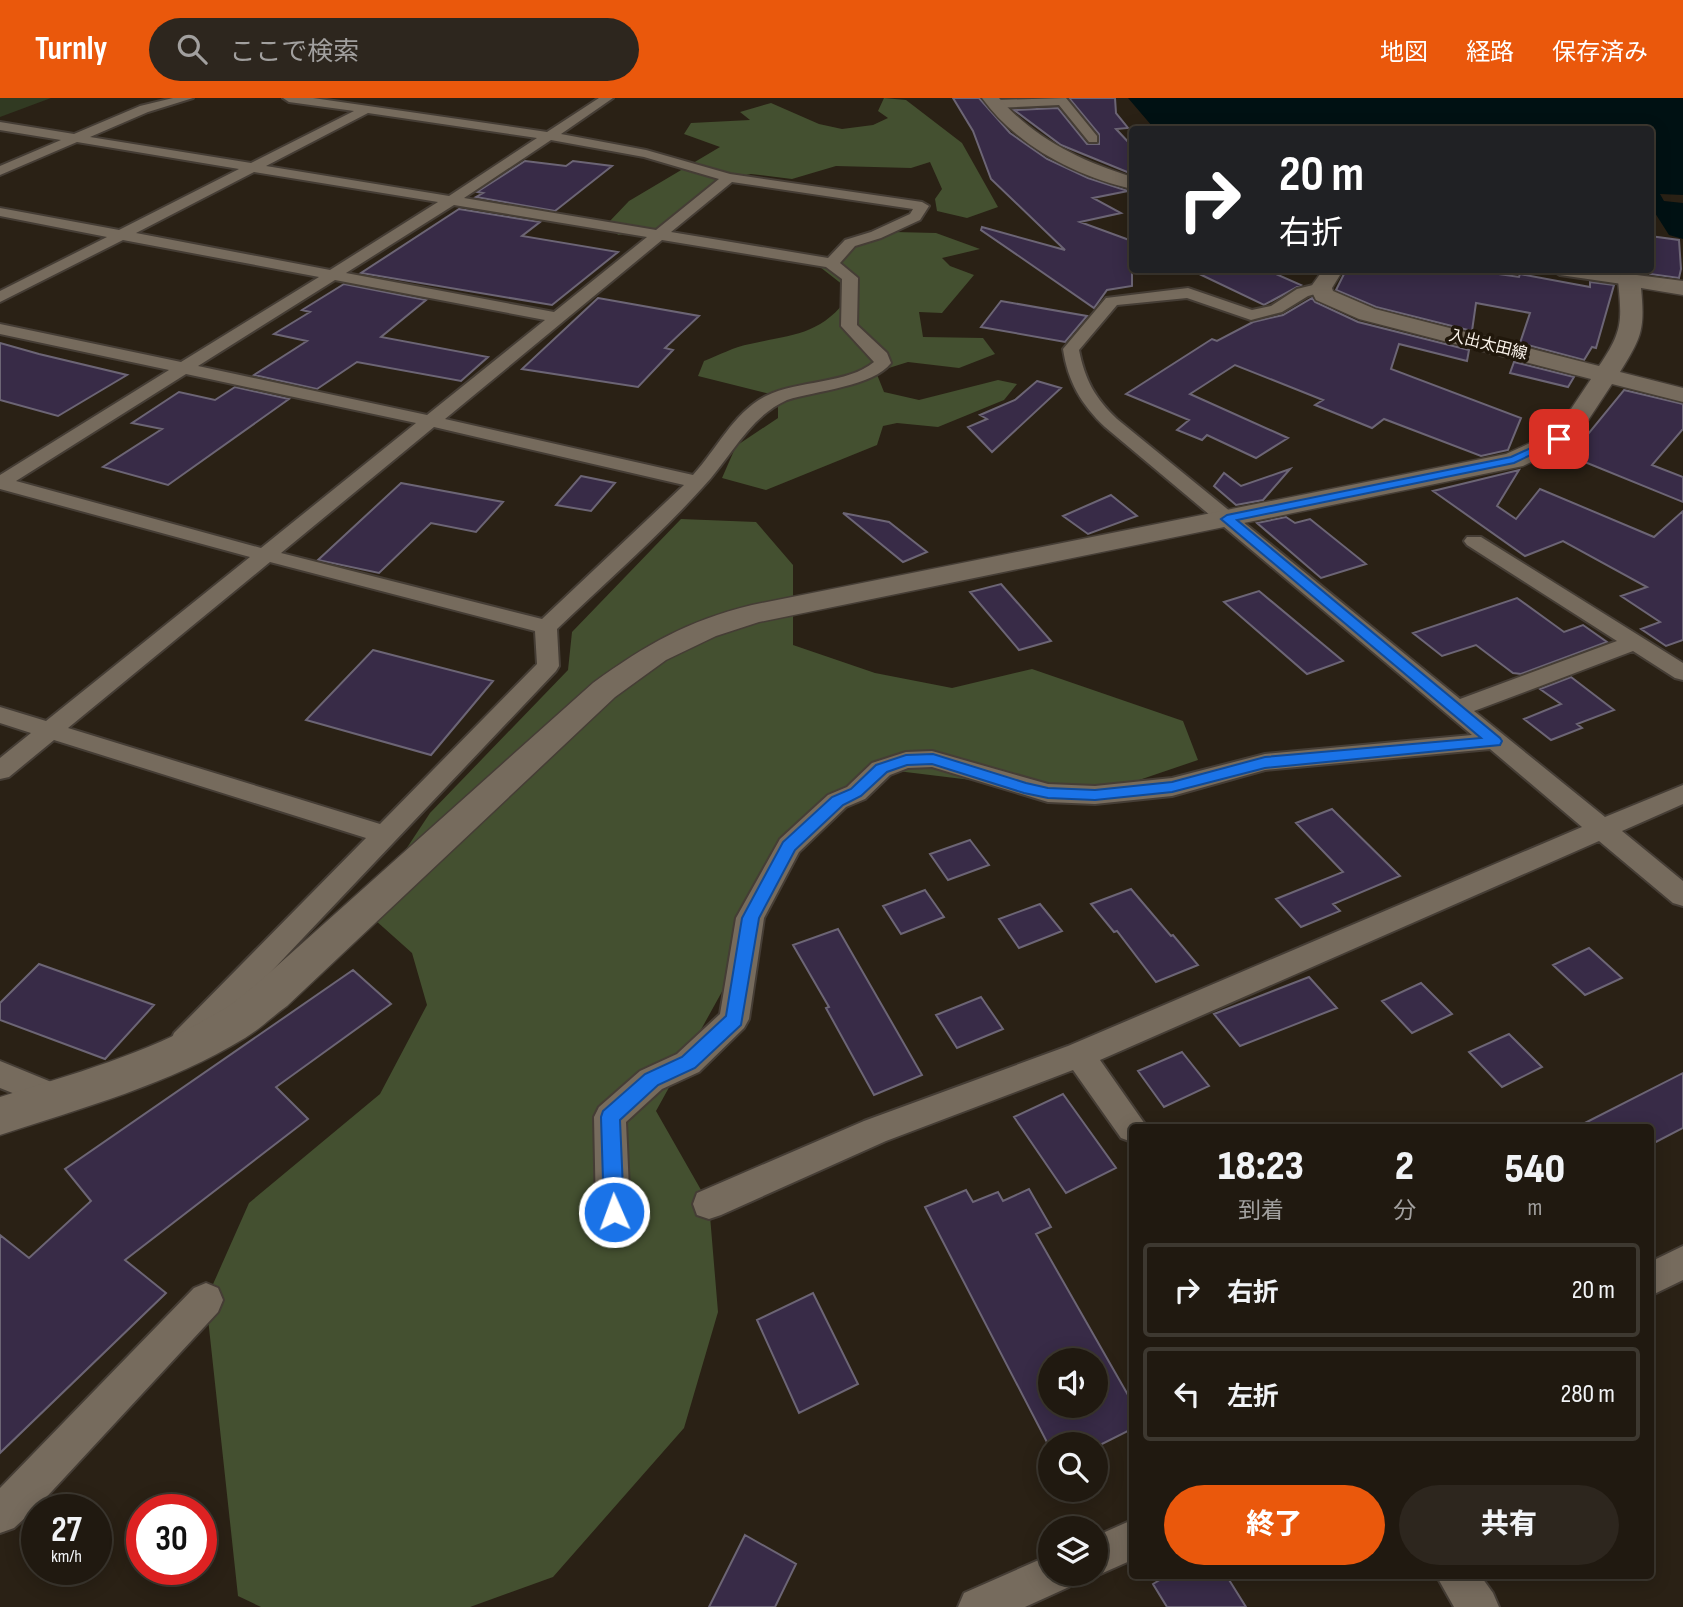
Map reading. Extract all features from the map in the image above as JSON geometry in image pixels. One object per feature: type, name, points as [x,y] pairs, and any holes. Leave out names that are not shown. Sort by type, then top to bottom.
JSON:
[{"type":"street","points":[[0,171],[144,109],[187,98]]},
{"type":"street","points":[[289,98],[646,153],[729,178],[922,206],[915,217],[876,235],[850,243],[831,263]]},
{"type":"street","points":[[0,297],[365,110],[383,98]]},
{"type":"street","points":[[0,483],[452,200],[607,98]]},
{"type":"street","points":[[993,101],[1062,100],[1093,139]]},
{"type":"street","points":[[993,101],[1032,141],[1107,176],[1129,182]]},
{"type":"street","points":[[0,125],[831,263],[850,278],[849,326],[881,357],[881,368],[868,375],[793,390],[755,411],[698,482],[546,627],[548,666],[174,1054]]},
{"type":"street","points":[[0,771],[729,178]]},
{"type":"street","points":[[0,212],[556,317]]},
{"type":"street","points":[[1581,273],[1683,288]]},
{"type":"street","points":[[1327,279],[1276,309],[1251,315],[1188,293],[1112,300],[1071,349],[1074,371],[1086,400],[1683,897]]},
{"type":"street","name":"入出太田線","points":[[1327,279],[1324,295],[1367,314],[1683,395]]},
{"type":"street","points":[[0,1116],[113,1079],[174,1054],[231,1026],[273,994],[604,690],[655,653],[705,629],[752,614],[1514,460],[1559,439],[1576,420],[1626,344],[1633,320],[1629,280]]},
{"type":"street","points":[[0,328],[432,421],[698,482]]},
{"type":"street","points":[[0,483],[546,627]]},
{"type":"street","points":[[1474,541],[1683,673]]},
{"type":"street","points":[[1456,709],[1637,642]]},
{"type":"street","points":[[0,715],[386,835]]},
{"type":"street","points":[[614,1212],[610,1117],[651,1080],[688,1063],[734,1019],[750,918],[789,846],[837,801],[856,793],[881,769],[906,760],[933,759],[1024,788],[1048,793],[1095,795],[1172,787],[1265,762],[1494,741]]},
{"type":"street","points":[[709,1204],[875,1131],[1079,1055],[1683,794]]},
{"type":"street","points":[[1079,1055],[1129,1124]]},
{"type":"street","points":[[0,1074],[55,1097]]},
{"type":"street","points":[[1654,1278],[1683,1262]]},
{"type":"street","points":[[0,1514],[36,1480],[206,1300]]},
{"type":"street","points":[[1108,1551],[1129,1541]]},
{"type":"street","points":[[1459,1579],[1479,1607]]},
{"type":"street","points":[[978,1607],[1038,1581]]},
{"type":"green space","points":[[0,98],[51,98],[0,117]]},
{"type":"green space","points":[[884,98],[906,100],[962,143],[998,207],[967,218],[937,211],[935,199],[942,189],[930,162],[911,168],[836,166],[792,179],[751,174],[716,181],[658,231],[618,235],[609,222],[629,201],[720,147],[684,134],[691,123],[750,120],[740,112],[771,103],[819,124],[842,129],[873,125],[888,118],[878,111]]},
{"type":"green space","points":[[895,232],[936,233],[980,249],[942,258],[950,266],[974,275],[942,313],[919,312],[923,337],[983,338],[995,354],[959,368],[908,362],[876,372],[884,392],[919,400],[998,380],[1017,384],[1004,400],[938,427],[897,423],[883,426],[877,445],[766,490],[722,478],[736,446],[778,418],[778,396],[698,376],[704,361],[738,347],[805,331],[828,319],[850,295],[843,285],[820,267],[846,256],[858,244]]},
{"type":"green space","points":[[681,519],[756,522],[793,565],[793,645],[875,673],[952,688],[1032,669],[1183,721],[1198,760],[1095,795],[881,769],[818,818],[656,1111],[709,1204],[718,1312],[684,1428],[553,1577],[470,1607],[261,1607],[238,1596],[206,1300],[249,1203],[380,1094],[427,1005],[412,953],[365,911],[430,813],[568,670],[572,632]]},
{"type":"shaded area","points":[[1128,98],[1683,98],[1683,195],[1660,194],[1664,201],[1683,203],[1683,239],[1669,235],[1654,213],[1654,126],[1152,126]]},
{"type":"building","points":[[953,98],[979,98],[1010,133],[1047,159],[1088,178],[1128,191],[1093,198],[1121,213],[1080,222],[1129,240],[1129,273],[1132,273],[1132,286],[1107,290],[1094,308],[981,230],[982,227],[1065,250],[991,179],[973,131]]},
{"type":"building","points":[[1069,98],[1115,98],[1116,113],[1128,128],[1116,129],[1129,143],[1129,173],[1061,145],[1014,110],[1058,108],[1087,144],[1099,144],[1099,134]]},
{"type":"building","points":[[525,161],[566,166],[573,161],[612,166],[555,211],[476,197],[483,193],[477,192]]},
{"type":"building","points":[[459,209],[540,222],[522,236],[618,252],[552,305],[361,273]]},
{"type":"building","points":[[1654,237],[1679,240],[1679,278],[1650,274],[1654,273]]},
{"type":"building","points":[[1197,273],[1274,273],[1301,285],[1264,305]]},
{"type":"building","points":[[1344,273],[1491,273],[1519,277],[1520,274],[1590,287],[1590,282],[1614,285],[1596,348],[1592,347],[1584,360],[1520,343],[1530,313],[1476,303],[1472,331],[1376,307],[1336,290]]},
{"type":"building","points":[[344,284],[426,300],[381,337],[488,357],[461,381],[357,362],[317,389],[254,375],[307,341],[274,334],[310,312],[302,310]]},
{"type":"building","points":[[598,298],[699,316],[665,348],[673,350],[638,387],[522,369]]},
{"type":"building","points":[[1312,298],[1315,302],[1358,322],[1469,350],[1467,361],[1399,344],[1391,369],[1521,418],[1508,450],[1481,456],[1384,419],[1372,428],[1315,405],[1323,400],[1235,365],[1190,394],[1288,438],[1256,458],[1207,435],[1202,440],[1177,430],[1189,420],[1126,394],[1212,339],[1217,341],[1253,322],[1283,315]]},
{"type":"building","points":[[1001,301],[1087,316],[1065,342],[981,327]]},
{"type":"building","points":[[0,343],[127,375],[58,416],[0,400]]},
{"type":"building","points":[[1514,362],[1574,377],[1568,387],[1510,373]]},
{"type":"building","points":[[1037,381],[1061,388],[992,452],[968,427],[987,419],[980,415],[1015,400]]},
{"type":"building","points":[[235,387],[289,399],[168,485],[103,467],[162,429],[132,423],[179,392],[215,400]]},
{"type":"building","points":[[1624,390],[1683,404],[1683,429],[1652,465],[1683,477],[1683,502],[1570,456]]},
{"type":"building","points":[[1290,469],[1263,500],[1236,505],[1214,486],[1224,473],[1241,486]]},
{"type":"building","points":[[1519,470],[1497,506],[1516,519],[1540,489],[1654,537],[1683,511],[1683,640],[1666,646],[1641,629],[1660,622],[1621,596],[1647,587],[1563,541],[1525,556],[1433,491]]},
{"type":"building","points":[[581,476],[615,483],[591,511],[556,505]]},
{"type":"building","points":[[401,483],[503,502],[476,532],[431,523],[379,573],[318,560]]},
{"type":"building","points":[[1111,495],[1137,516],[1088,534],[1063,516]]},
{"type":"building","points":[[843,513],[889,522],[927,552],[903,562]]},
{"type":"building","points":[[1286,517],[1295,523],[1310,519],[1366,564],[1321,578],[1257,523]]},
{"type":"building","points":[[1001,584],[1051,641],[1019,650],[970,592]]},
{"type":"building","points":[[1259,591],[1343,661],[1307,674],[1224,602]]},
{"type":"building","points":[[1517,598],[1564,632],[1583,625],[1607,642],[1521,674],[1513,673],[1476,645],[1442,656],[1413,633]]},
{"type":"building","points":[[373,650],[493,681],[431,755],[306,720]]},
{"type":"building","points":[[1571,677],[1614,710],[1577,724],[1582,728],[1551,740],[1524,719],[1561,704],[1540,689]]},
{"type":"building","points":[[1332,809],[1400,876],[1333,904],[1340,911],[1301,927],[1276,899],[1343,872],[1296,823]]},
{"type":"building","points":[[970,840],[989,865],[948,880],[930,854]]},
{"type":"building","points":[[1131,889],[1198,965],[1156,982],[1117,931],[1114,932],[1091,904]]},
{"type":"building","points":[[925,890],[944,917],[901,934],[883,906]]},
{"type":"building","points":[[1040,904],[1062,931],[1019,948],[999,919]]},
{"type":"building","points":[[838,929],[922,1075],[874,1095],[826,1008],[829,1007],[793,945]]},
{"type":"building","points":[[1589,948],[1622,978],[1585,995],[1553,965]]},
{"type":"building","points":[[39,964],[154,1005],[105,1059],[0,1020],[0,1003]]},
{"type":"building","points":[[353,970],[391,1004],[276,1087],[308,1119],[125,1260],[166,1293],[0,1453],[0,1235],[29,1258],[91,1201],[65,1169]]},
{"type":"building","points":[[1309,977],[1337,1008],[1240,1046],[1214,1014]]},
{"type":"building","points":[[1421,983],[1452,1014],[1412,1033],[1382,1001]]},
{"type":"building","points":[[981,997],[1003,1029],[957,1048],[936,1015]]},
{"type":"building","points":[[1509,1034],[1542,1067],[1502,1087],[1469,1052]]},
{"type":"building","points":[[1182,1052],[1209,1086],[1164,1107],[1138,1071]]},
{"type":"building","points":[[1683,1073],[1683,1128],[1654,1143],[1654,1124],[1583,1124]]},
{"type":"building","points":[[1063,1094],[1116,1168],[1066,1193],[1014,1117]]},
{"type":"building","points":[[1029,1189],[1051,1227],[1036,1234],[1101,1348],[1038,1348],[1038,1418],[1108,1418],[1108,1360],[1129,1397],[1129,1430],[1108,1441],[1108,1432],[1042,1432],[925,1207],[966,1190],[973,1202],[998,1192],[1003,1201]]},
{"type":"building","points":[[813,1293],[858,1384],[799,1413],[757,1320]]},
{"type":"building","points":[[745,1535],[796,1564],[775,1607],[709,1607]]},
{"type":"building","points":[[1161,1579],[1228,1579],[1246,1607],[1167,1607],[1153,1584]]},
{"type":"route","points":[[614,1212],[610,1117],[651,1080],[688,1063],[734,1019],[750,918],[789,846],[837,801],[856,793],[881,769],[906,760],[933,759],[1024,788],[1048,793],[1095,795],[1172,787],[1265,762],[1494,741],[1227,519],[1514,460],[1559,439]]}]
